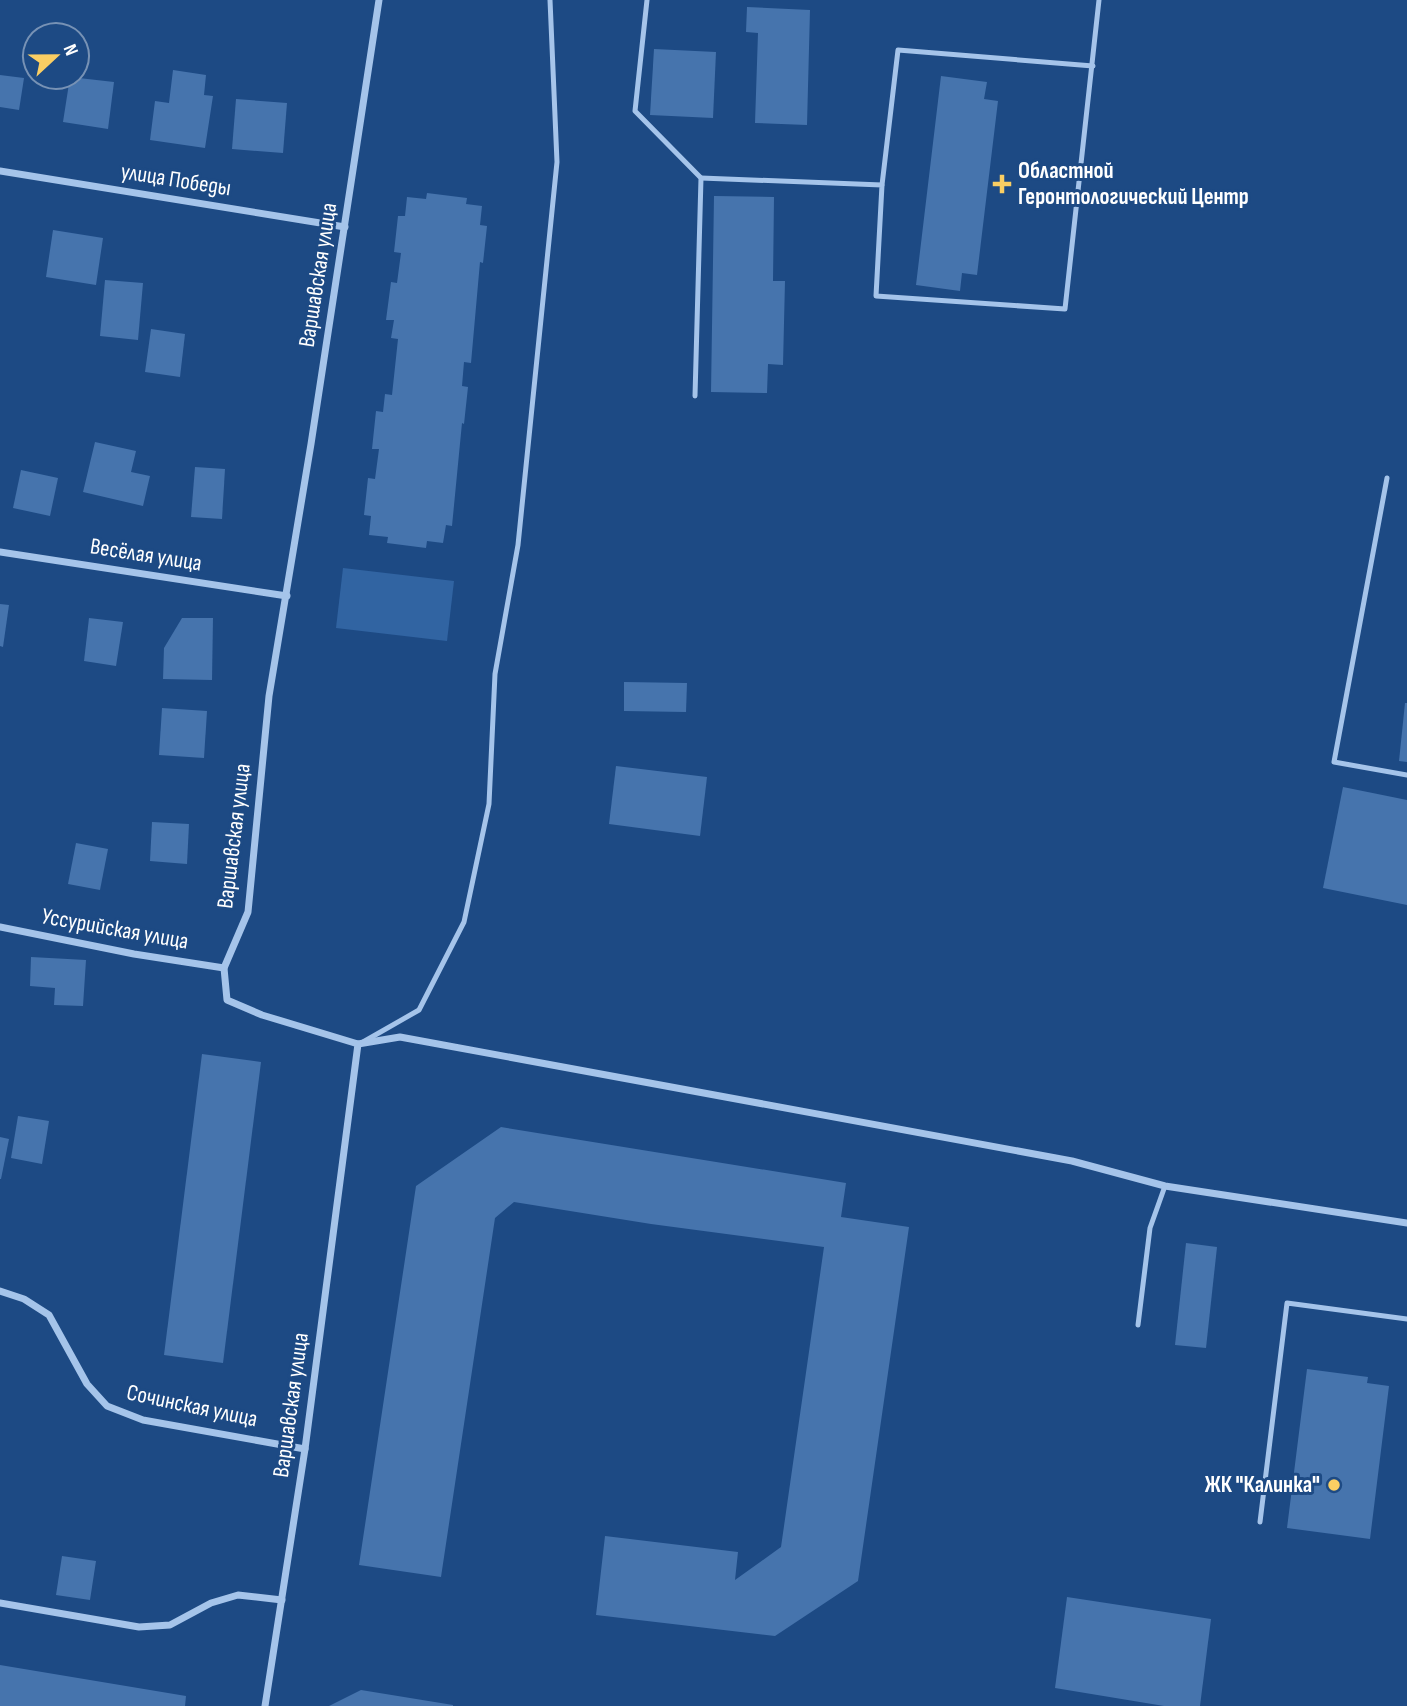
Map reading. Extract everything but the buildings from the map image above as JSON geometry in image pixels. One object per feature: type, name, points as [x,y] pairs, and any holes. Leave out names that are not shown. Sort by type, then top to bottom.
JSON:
[{"type":"street","name":"Варшавская улица","points":[[224,968],[248,912],[269,696],[287,597],[379,0]]},
{"type":"street","name":"улица Победы","points":[[0,171],[345,227]]},
{"type":"street","name":"Весёлая улица","points":[[0,552],[287,597]]},
{"type":"street","name":"Уссурийская улица","points":[[0,927],[134,954],[224,968]]},
{"type":"street","points":[[224,968],[227,1000],[262,1015],[358,1044],[400,1037],[1072,1161],[1165,1186],[1407,1223]]},
{"type":"street","name":"Варшавская улица","points":[[265,1706],[305,1449],[358,1044]]},
{"type":"street","name":"Сочинская улица","points":[[0,1291],[24,1299],[49,1315],[87,1384],[107,1406],[143,1420],[305,1449]]},
{"type":"street","points":[[0,1603],[139,1627],[170,1625],[211,1604],[238,1595],[282,1600]]},
{"type":"lane","points":[[358,1044],[419,1010],[464,922],[489,804],[495,674],[518,545],[557,162],[550,0]]},
{"type":"lane","points":[[647,0],[635,111],[701,178],[882,185]]},
{"type":"lane","points":[[1093,66],[898,50],[882,185],[876,296],[1065,309],[1093,66],[1099,0]]},
{"type":"lane","points":[[695,396],[701,178]]},
{"type":"lane","points":[[1387,478],[1334,762],[1407,775]]},
{"type":"lane","points":[[1138,1325],[1150,1228],[1165,1186]]},
{"type":"lane","points":[[1260,1522],[1287,1303],[1407,1319]]},
{"type":"shaded area","points":[[343,568],[454,581],[447,641],[336,628]]},
{"type":"place","name":"Областной Геронтологический Центр","points":[[1002,184]]},
{"type":"place","name":"ЖК \"Калинка\"","points":[[1334,1485]]}]
